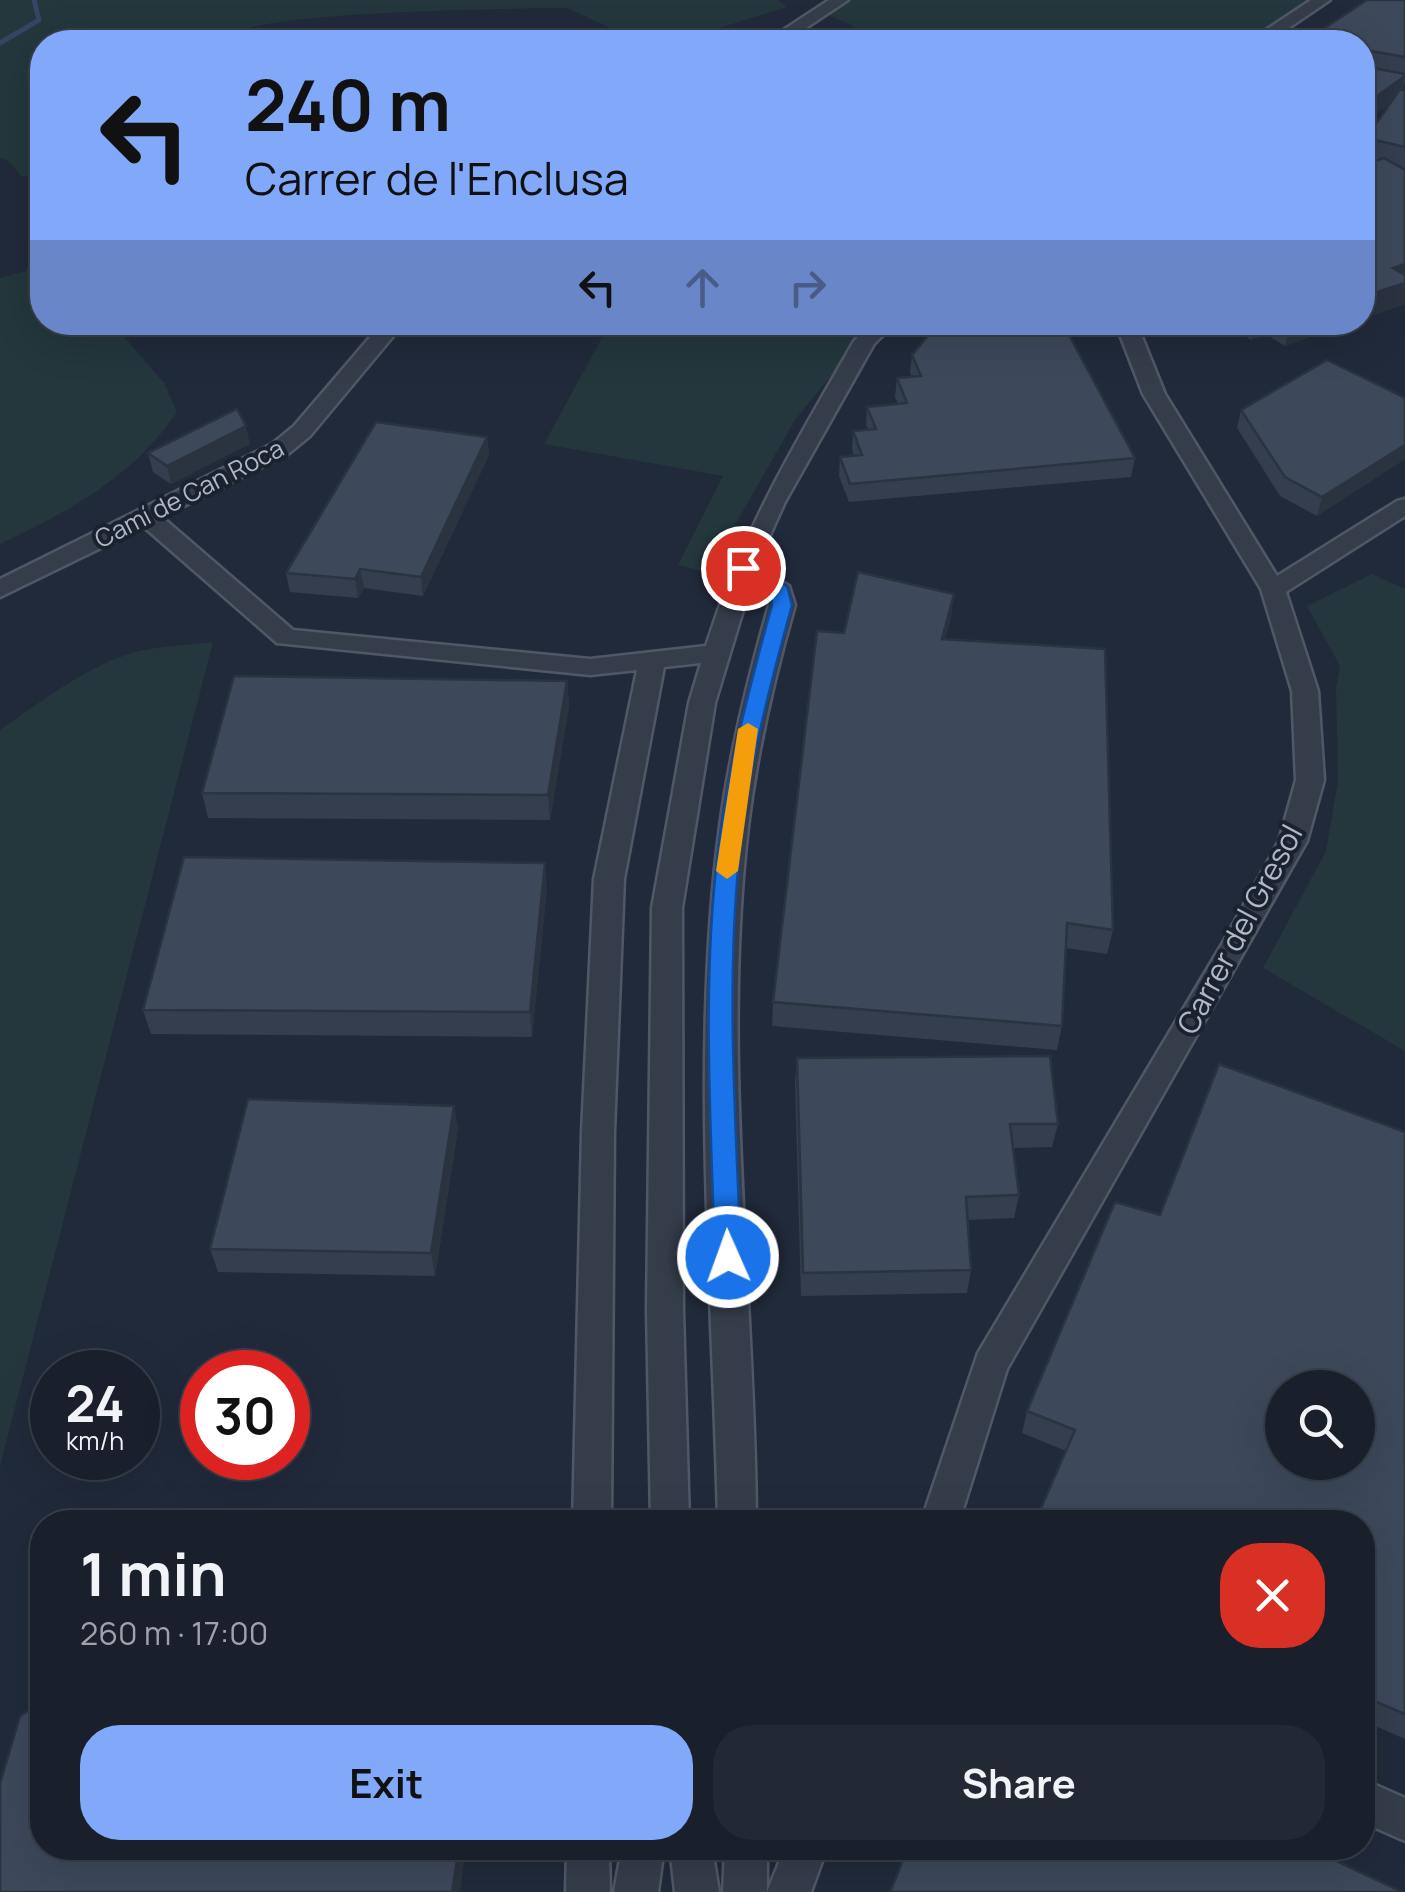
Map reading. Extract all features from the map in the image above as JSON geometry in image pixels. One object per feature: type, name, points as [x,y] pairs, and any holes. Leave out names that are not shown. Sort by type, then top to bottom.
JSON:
[{"type":"street","points":[[793,30],[840,0]]},
{"type":"street","points":[[1276,30],[1322,0]]},
{"type":"street","name":"Camí de Can Roca","points":[[0,589],[147,518],[295,438],[384,335]]},
{"type":"street","points":[[670,1510],[664,1310],[667,908],[702,703],[743,568],[773,502],[856,356],[875,335]]},
{"type":"street","name":"Carrer del Gresol","points":[[944,1510],[990,1364],[1237,945],[1293,841],[1310,780],[1305,692],[1273,589],[1154,394],[1129,335]]},
{"type":"street","points":[[1273,589],[1405,506]]},
{"type":"street","points":[[147,518],[286,637],[590,668],[717,653]]},
{"type":"street","points":[[737,1510],[722,961],[727,862],[744,747],[782,605],[780,590],[743,568]]},
{"type":"street","points":[[592,1510],[598,1132],[609,879],[652,660]]},
{"type":"street","points":[[1375,1806],[1405,1820]]},
{"type":"street","points":[[588,1860],[588,1892]]},
{"type":"street","points":[[636,1892],[641,1860]]},
{"type":"street","points":[[693,1860],[697,1892]]},
{"type":"street","points":[[745,1892],[746,1860]]},
{"type":"street","points":[[789,1892],[801,1860]]},
{"type":"green space","points":[[0,0],[778,0],[787,7],[712,30],[615,30],[567,8],[542,8],[315,18],[243,30],[30,30],[30,176],[21,176],[9,161],[0,158]]},
{"type":"green space","points":[[844,0],[1311,0],[1265,30],[861,30],[828,15]]},
{"type":"green space","points":[[30,261],[30,335],[122,335],[164,383],[177,412],[160,435],[120,474],[51,519],[0,544],[0,278],[26,271]]},
{"type":"green space","points":[[603,335],[864,335],[795,420],[728,537],[722,540],[710,573],[678,565],[723,476],[544,444]]},
{"type":"green space","points":[[1372,574],[1405,589],[1405,1051],[1263,968],[1326,851],[1338,780],[1336,688],[1340,666],[1307,606]]},
{"type":"green space","points":[[213,642],[0,1466],[0,730],[64,686],[117,658],[154,648]]},
{"type":"building","points":[[1367,0],[1405,0],[1405,57],[1375,52],[1375,30],[1322,30]]},
{"type":"building","points":[[1375,68],[1405,76],[1375,98]]},
{"type":"building","points":[[1400,89],[1405,90],[1405,147],[1375,140],[1375,125]]},
{"type":"building","points":[[1384,158],[1405,170],[1405,264],[1393,268],[1405,275],[1405,283],[1375,293],[1375,161]]},
{"type":"building","points":[[928,335],[1069,335],[1135,458],[850,484],[840,457],[862,455],[853,431],[876,429],[867,407],[907,403],[897,378],[921,376],[912,355]]},
{"type":"building","points":[[1327,360],[1405,398],[1405,445],[1322,497],[1285,477],[1241,410]]},
{"type":"building","points":[[237,409],[246,426],[167,466],[148,453]]},
{"type":"building","points":[[376,422],[487,437],[421,577],[360,569],[355,579],[286,573]]},
{"type":"building","points":[[858,572],[954,594],[942,639],[1105,649],[1113,930],[1067,923],[1062,1026],[773,1002],[817,631],[844,633]]},
{"type":"building","points":[[234,676],[567,681],[548,795],[202,793]]},
{"type":"building","points":[[184,857],[545,863],[530,1012],[143,1010]]},
{"type":"building","points":[[1050,1056],[1058,1124],[1010,1124],[1019,1195],[966,1197],[971,1270],[803,1273],[797,1058]]},
{"type":"building","points":[[1219,1064],[1405,1132],[1405,1714],[1375,1701],[1375,1510],[1040,1510],[1075,1430],[1027,1411],[1115,1202],[1160,1215]]},
{"type":"building","points":[[248,1099],[454,1106],[431,1253],[210,1249]]},
{"type":"building","points":[[30,1710],[30,1860],[457,1860],[452,1892],[0,1892],[0,1784],[20,1716]]},
{"type":"building","points":[[903,1860],[1334,1860],[1402,1892],[890,1892]]},
{"type":"waterway","points":[[0,43],[39,20],[34,0]]},
{"type":"slow traffic","points":[[727,871],[748,729]]},
{"type":"route","points":[[728,1257],[722,1066],[727,862],[744,747],[782,605],[780,590],[743,568]]}]
